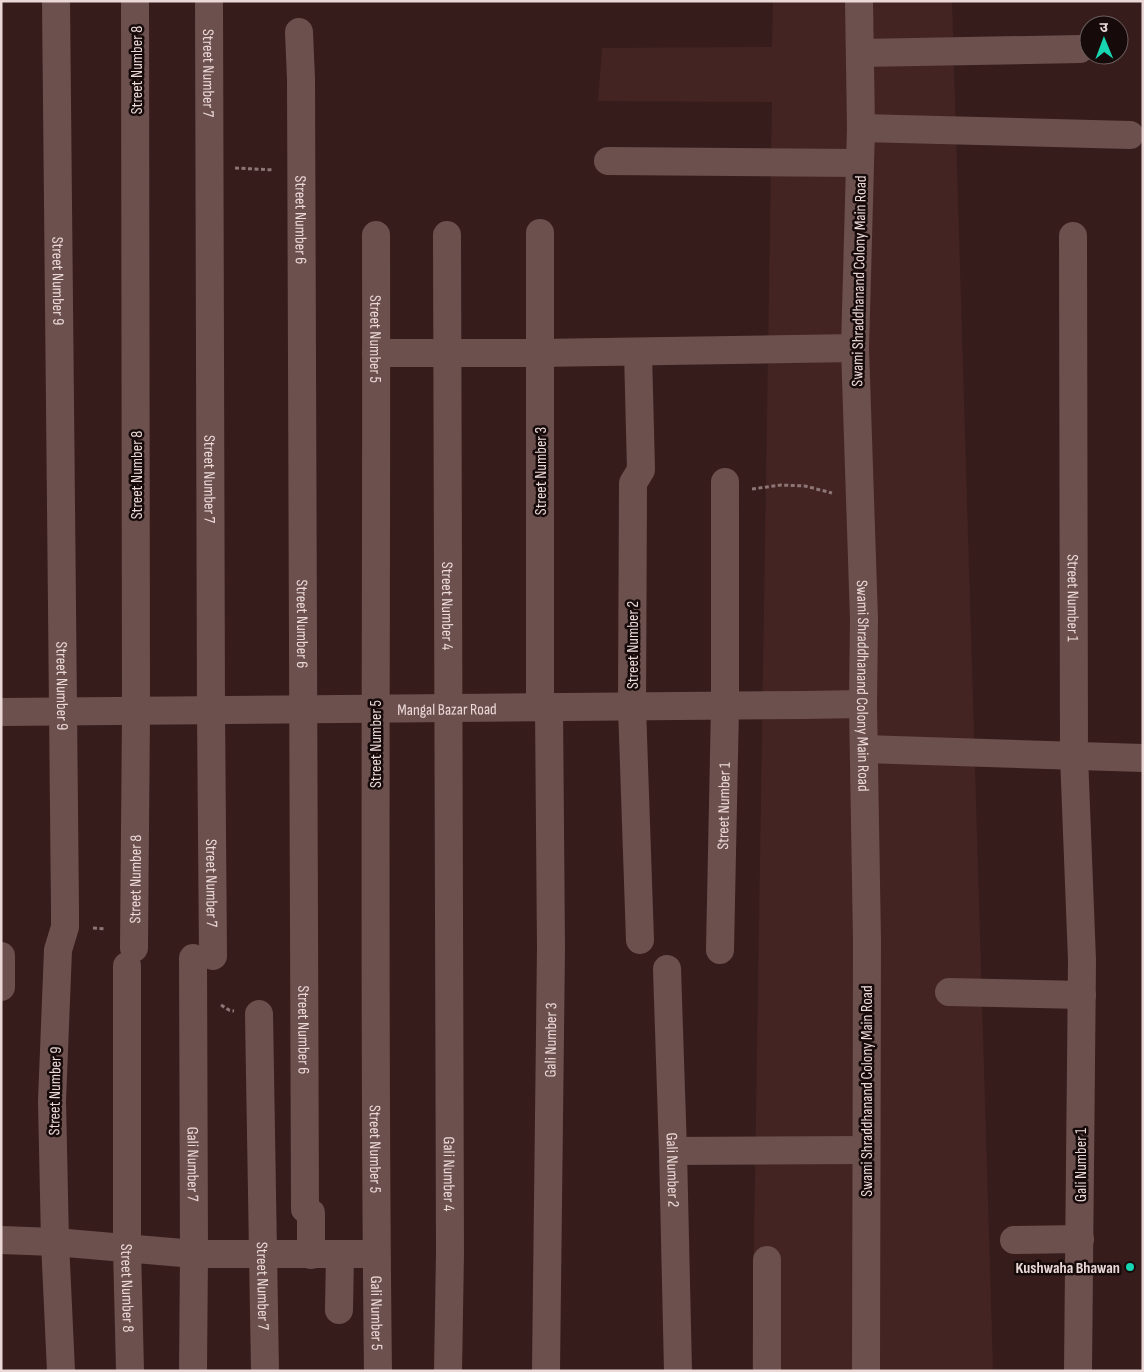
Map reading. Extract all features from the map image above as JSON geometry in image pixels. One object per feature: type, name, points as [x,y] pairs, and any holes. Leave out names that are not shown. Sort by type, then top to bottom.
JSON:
[{"type":"street","name":"Street Number 9","points":[[56,1],[65,927],[58,950],[52,1101],[55,1242],[61,1371]]},
{"type":"street","name":"Street Number 8","points":[[130,1371],[128,1248],[136,712],[135,1]]},
{"type":"street","name":"Street Number 7","points":[[203,957],[211,710],[210,1]]},
{"type":"street","name":"Swami Shraddhanand Colony Main Road","points":[[859,1],[861,128],[855,348],[864,618],[863,704],[867,931],[866,1371]]},
{"type":"street","name":"Street Number 6","points":[[299,32],[301,79],[305,1209],[311,1213],[312,1255]]},
{"type":"street","points":[[860,53],[1079,48]]},
{"type":"street","points":[[861,128],[1130,135]]},
{"type":"street","points":[[608,161],[860,163]]},
{"type":"street","name":"Street Number 3","points":[[540,233],[539,353],[545,708]]},
{"type":"street","name":"Street Number 5","points":[[376,235],[374,709],[376,1254]]},
{"type":"street","name":"Street Number 4","points":[[446,235],[448,978]]},
{"type":"street","name":"Street Number 1","points":[[1073,236],[1074,756],[1082,960]]},
{"type":"street","points":[[376,353],[447,354],[855,348]]},
{"type":"street","name":"Street Number 2","points":[[638,352],[641,470],[633,483],[632,707],[640,940]]},
{"type":"street","name":"Street Number 1","points":[[720,950],[725,706],[725,489]]},
{"type":"street","name":"Mangal Bazar Road","points":[[1,712],[863,704]]},
{"type":"street","name":"Gali Number 3","points":[[545,708],[551,948],[546,1371]]},
{"type":"street","points":[[864,749],[1143,758]]},
{"type":"street","points":[[1,956],[1,987]]},
{"type":"street","name":"Gali Number 7","points":[[193,1371],[193,986],[203,957]]},
{"type":"street","name":"Gali Number 1","points":[[1078,1371],[1082,960]]},
{"type":"street","name":"Gali Number 2","points":[[668,969],[678,1371]]},
{"type":"street","name":"Gali Number 4","points":[[448,978],[450,1252],[448,1371]]},
{"type":"street","points":[[949,992],[1082,995]]},
{"type":"street","name":"Street Number 7","points":[[259,1014],[265,1371]]},
{"type":"street","points":[[673,1151],[866,1150]]},
{"type":"street","points":[[1014,1240],[1080,1239]]},
{"type":"street","points":[[1,1240],[55,1242],[194,1254],[376,1254]]},
{"type":"street","points":[[339,1310],[340,1254]]},
{"type":"street","name":"Gali Number 5","points":[[376,1254],[378,1371]]},
{"type":"street","points":[[767,1260],[767,1371]]},
{"type":"path","points":[[210,165],[251,169],[301,168]]},
{"type":"path","points":[[725,489],[751,489],[781,485],[805,486],[860,500]]},
{"type":"path","points":[[65,927],[132,948]]},
{"type":"path","points":[[193,986],[229,1010],[259,1014]]},
{"type":"shaded area","points":[[773,1],[952,1],[993,1371],[752,1371],[772,102],[598,101],[602,48],[772,47]]},
{"type":"place","name":"Kushwaha Bhawan","points":[[1130,1267]]}]
